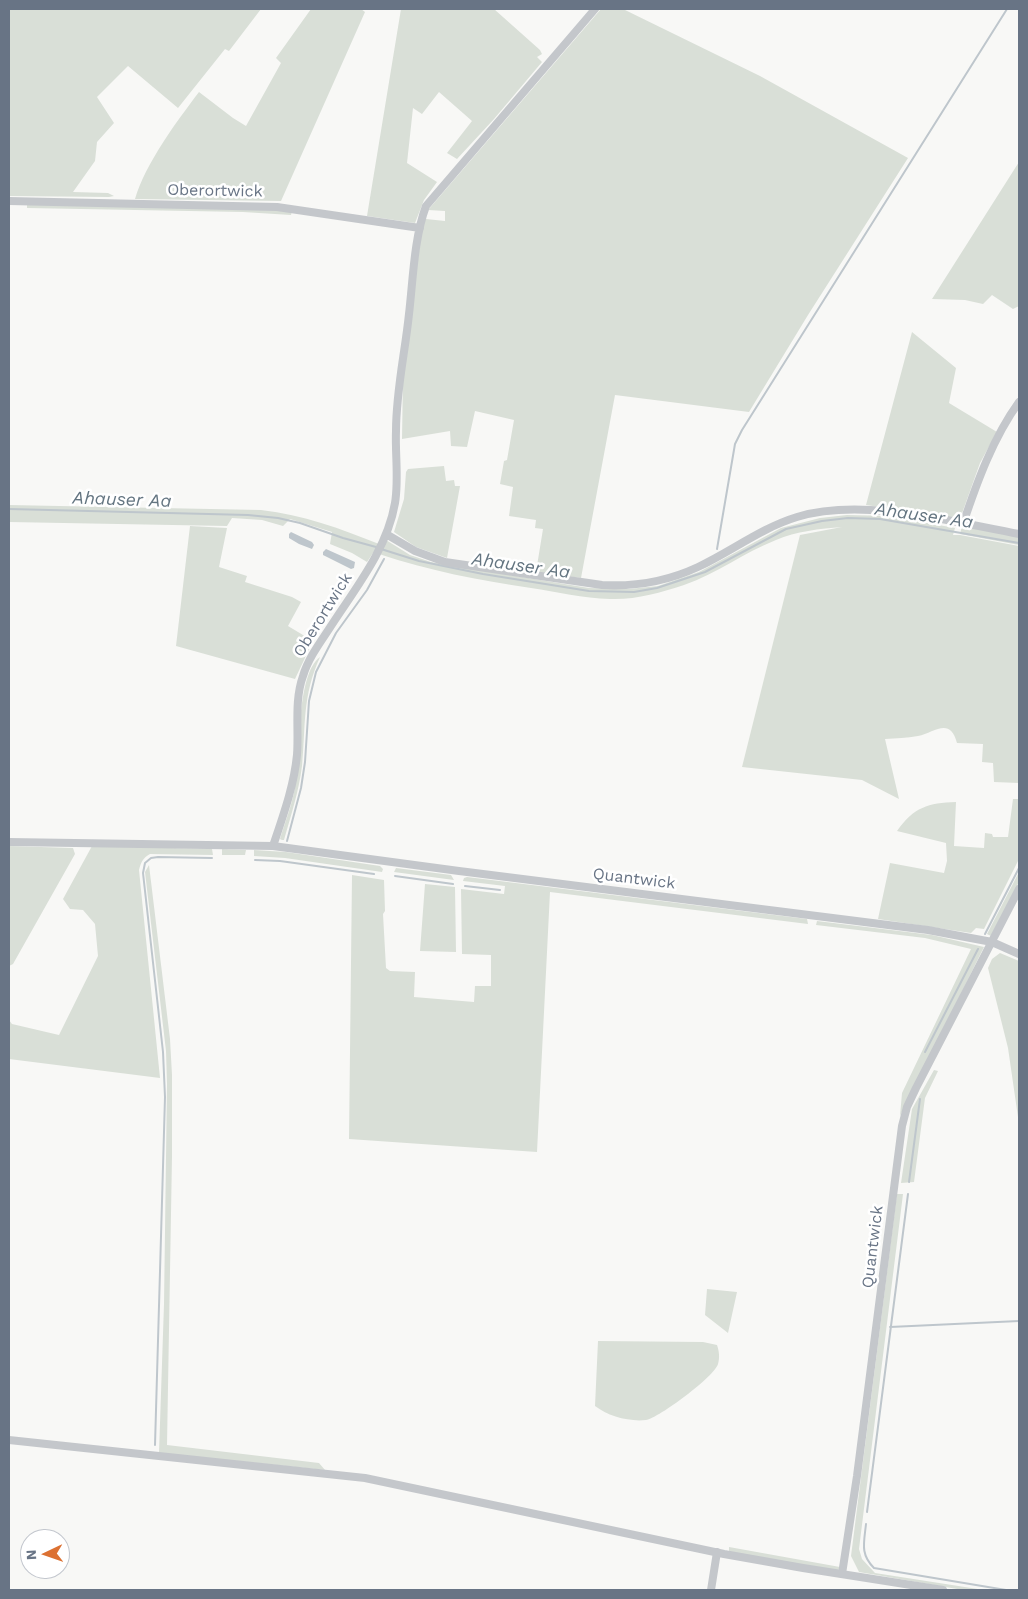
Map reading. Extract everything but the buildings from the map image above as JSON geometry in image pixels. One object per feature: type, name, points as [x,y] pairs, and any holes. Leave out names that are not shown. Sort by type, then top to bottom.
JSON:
[{"type":"street","name":"Oberortwick","points":[[273,846],[292,786],[297,756],[299,695],[302,677],[318,645],[376,555],[386,534],[396,501],[396,432],[399,379],[409,319],[422,215],[430,200],[595,9]]},
{"type":"street","name":"Oberortwick","points":[[9,201],[277,207],[420,228]]},
{"type":"street","points":[[963,524],[985,465],[1001,432],[1019,402]]},
{"type":"street","points":[[386,534],[414,551],[445,562],[593,584],[619,586],[658,581],[681,574],[765,530],[813,513],[876,510],[1019,534]]},
{"type":"street","points":[[9,842],[273,846]]},
{"type":"street","name":"Quantwick","points":[[273,846],[469,873],[919,929],[992,942],[1019,954]]},
{"type":"street","name":"Quantwick","points":[[842,1574],[858,1476],[902,1126],[907,1107],[916,1088],[1019,889]]},
{"type":"street","points":[[9,1440],[365,1478],[717,1552],[943,1590]]},
{"type":"street","points":[[710,1590],[717,1552]]},
{"type":"shaded area","points":[[9,9],[261,9],[229,51],[225,49],[178,108],[128,66],[97,97],[114,123],[97,142],[95,161],[73,192],[108,193],[114,196],[109,197],[9,196]]},
{"type":"shaded area","points":[[311,9],[361,9],[365,12],[281,201],[135,199],[154,157],[199,92],[246,126],[281,63],[276,58]]},
{"type":"shaded area","points":[[401,9],[494,9],[540,50],[542,54],[537,57],[542,62],[457,159],[447,153],[472,121],[439,92],[422,114],[413,108],[407,163],[437,182],[424,200],[415,223],[367,216]]},
{"type":"shaded area","points":[[601,9],[623,9],[760,76],[908,158],[749,412],[615,395],[581,578],[536,572],[543,529],[535,528],[536,520],[509,516],[513,487],[500,484],[504,461],[507,460],[514,420],[475,411],[467,447],[451,446],[450,431],[402,439],[403,376],[423,220],[445,221],[445,211],[428,210]]},
{"type":"shaded area","points":[[1019,162],[1019,306],[1013,309],[992,295],[983,304],[965,300],[932,299]]},
{"type":"shaded area","points":[[27,204],[262,208],[292,211],[291,215],[243,212],[27,208]]},
{"type":"shaded area","points":[[912,332],[956,368],[949,403],[997,432],[980,463],[960,519],[866,505]]},
{"type":"shaded area","points":[[444,466],[446,481],[454,480],[455,486],[460,486],[447,558],[416,547],[394,532],[404,499],[406,472],[408,469]]},
{"type":"shaded area","points":[[9,505],[261,510],[292,515],[321,523],[379,544],[367,562],[352,553],[330,544],[332,532],[290,519],[283,526],[262,520],[232,518],[227,526],[9,522]]},
{"type":"shaded area","points":[[847,515],[889,516],[955,528],[953,535],[1019,546],[1019,783],[994,782],[993,763],[982,762],[983,744],[957,743],[954,735],[946,728],[918,736],[885,739],[899,799],[862,780],[742,767],[800,535],[842,527],[792,534],[764,545],[708,575],[684,585],[666,591],[619,599],[580,596],[473,578],[435,570],[379,554],[386,540],[410,555],[431,562],[589,588],[629,589],[658,586],[699,572],[781,528],[820,518]]},
{"type":"shaded area","points":[[190,526],[227,528],[219,567],[247,576],[245,582],[292,597],[301,602],[288,626],[313,641],[295,679],[176,646]]},
{"type":"shaded area","points":[[962,526],[1019,536],[1019,545],[960,534]]},
{"type":"shaded area","points":[[291,532],[312,542],[314,545],[312,549],[289,538]]},
{"type":"shaded area","points":[[326,549],[355,562],[354,568],[351,569],[323,555]]},
{"type":"shaded area","points":[[320,657],[307,698],[299,785],[284,840],[282,840],[280,839],[295,787],[303,698],[312,666]]},
{"type":"shaded area","points":[[1013,799],[1019,799],[1019,859],[984,929],[976,928],[971,933],[878,919],[890,863],[944,873],[947,861],[946,843],[897,831],[909,816],[930,805],[956,802],[954,846],[984,848],[985,833],[992,834],[993,837],[1008,837]]},
{"type":"shaded area","points":[[9,846],[73,848],[75,854],[13,964],[9,966]]},
{"type":"shaded area","points":[[92,846],[212,849],[213,855],[150,854],[143,860],[139,870],[160,1078],[9,1059],[9,1020],[12,1024],[59,1035],[98,956],[95,924],[83,910],[70,909],[63,899]]},
{"type":"shaded area","points":[[222,849],[246,850],[245,855],[222,855]]},
{"type":"shaded area","points":[[254,850],[286,852],[380,866],[383,869],[382,872],[285,858],[254,856]]},
{"type":"shaded area","points":[[149,865],[170,1039],[172,1075],[167,1445],[319,1463],[325,1470],[159,1453],[164,1304],[167,1084],[166,1051],[145,872]]},
{"type":"shaded area","points":[[396,868],[451,875],[454,880],[394,872]]},
{"type":"shaded area","points":[[1019,872],[1019,882],[991,936],[987,934]]},
{"type":"shaded area","points":[[352,875],[384,880],[385,911],[383,914],[386,968],[390,971],[415,972],[414,997],[474,1002],[475,986],[491,986],[491,955],[462,954],[461,889],[504,894],[505,886],[463,881],[467,877],[807,919],[808,924],[550,892],[537,1152],[349,1139]]},
{"type":"shaded area","points":[[425,884],[455,887],[456,952],[420,951]]},
{"type":"shaded area","points":[[817,921],[932,935],[984,947],[900,1116],[902,1093],[971,949],[925,938],[816,925]]},
{"type":"shaded area","points":[[1000,953],[1019,961],[1019,1124],[1008,1048],[988,968],[992,959]]},
{"type":"shaded area","points":[[934,1070],[938,1071],[925,1098],[914,1182],[901,1183],[912,1109]]},
{"type":"shaded area","points":[[897,1194],[903,1194],[859,1549],[862,1559],[875,1573],[984,1590],[963,1590],[859,1572],[851,1556]]},
{"type":"shaded area","points":[[707,1289],[737,1292],[728,1333],[705,1315]]},
{"type":"shaded area","points":[[598,1341],[703,1342],[717,1345],[719,1361],[715,1370],[707,1378],[686,1396],[653,1418],[646,1420],[626,1419],[606,1413],[595,1406]]},
{"type":"shaded area","points":[[729,1547],[840,1567],[838,1571],[729,1552]]},
{"type":"waterway","points":[[717,549],[735,444],[742,430],[1007,9]]},
{"type":"waterway","name":"Ahauser Aa","points":[[9,509],[248,515],[278,518],[376,547]]},
{"type":"waterway","name":"Ahauser Aa","points":[[381,549],[419,561],[483,574],[589,591],[634,592],[657,588],[705,572],[786,529],[822,521],[848,518],[880,519],[1019,543]]},
{"type":"waterway","points":[[287,841],[301,788],[305,762],[309,701],[316,672],[336,633],[367,590],[384,559]]},
{"type":"waterway","points":[[155,1445],[165,1097],[163,1052],[143,873],[145,863],[151,858],[212,858]]},
{"type":"waterway","points":[[255,860],[280,861],[374,874]]},
{"type":"waterway","points":[[985,934],[1019,868]]},
{"type":"waterway","points":[[395,876],[453,884]]},
{"type":"waterway","points":[[465,886],[500,890]]},
{"type":"waterway","points":[[925,1052],[978,949]]},
{"type":"waterway","points":[[909,1182],[920,1099]]},
{"type":"waterway","points":[[867,1512],[908,1194]]},
{"type":"waterway","points":[[890,1327],[1019,1321]]},
{"type":"waterway","points":[[866,1524],[864,1548],[867,1558],[874,1568],[1006,1590]]}]
